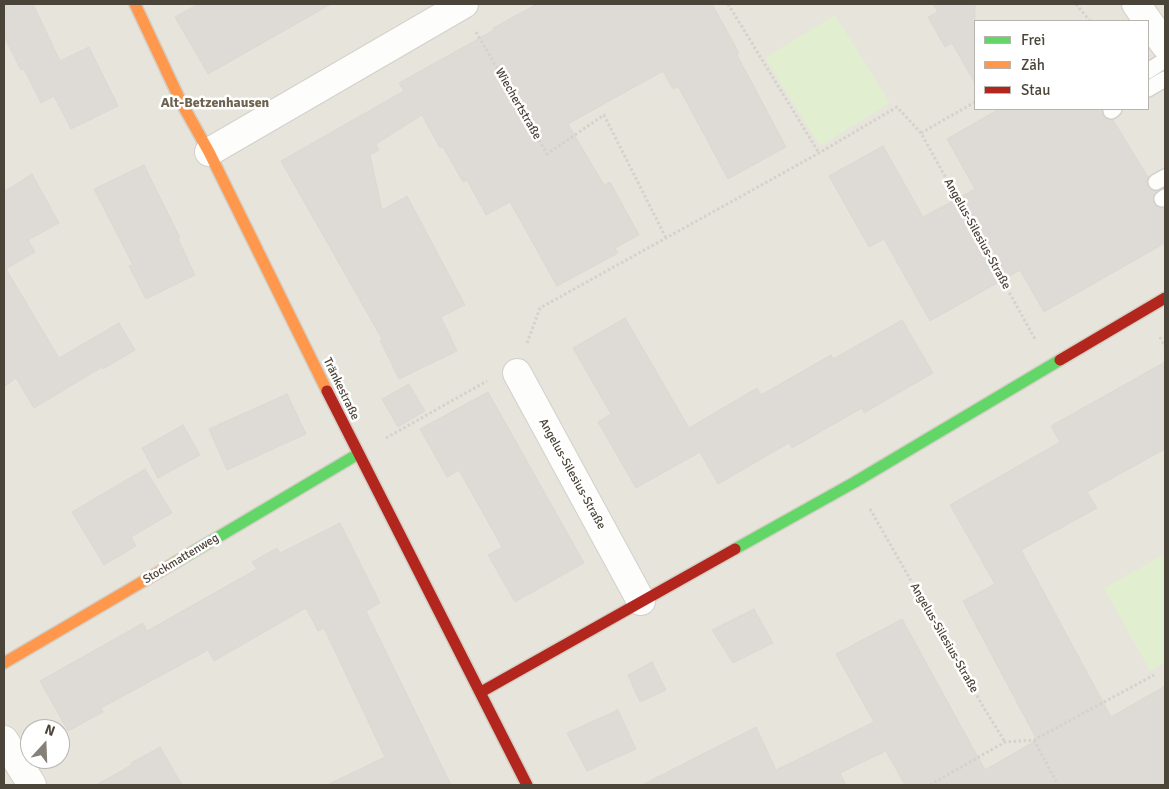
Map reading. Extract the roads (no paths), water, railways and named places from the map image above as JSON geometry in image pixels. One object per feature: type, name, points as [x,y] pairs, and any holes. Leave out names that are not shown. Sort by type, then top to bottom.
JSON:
[{"type":"street","name":"Tränkestraße","points":[[136,4],[182,102],[209,152],[358,454],[527,785]]},
{"type":"street","points":[[1136,4],[1147,20]]},
{"type":"street","points":[[209,152],[462,5]]},
{"type":"street","points":[[1149,22],[1165,45]]},
{"type":"street","points":[[481,692],[855,482],[1165,298]]},
{"type":"street","name":"Angelus-Silesius-Straße","points":[[517,373],[641,601]]},
{"type":"street","name":"Stockmattenweg","points":[[4,663],[358,454]]},
{"type":"street","points":[[4,740],[32,785]]},
{"type":"lane","points":[[1149,70],[1165,60]]},
{"type":"lane","points":[[1149,88],[1165,79]]},
{"type":"district","name":"Alt-Betzenhausen","points":[[215,103]]}]
